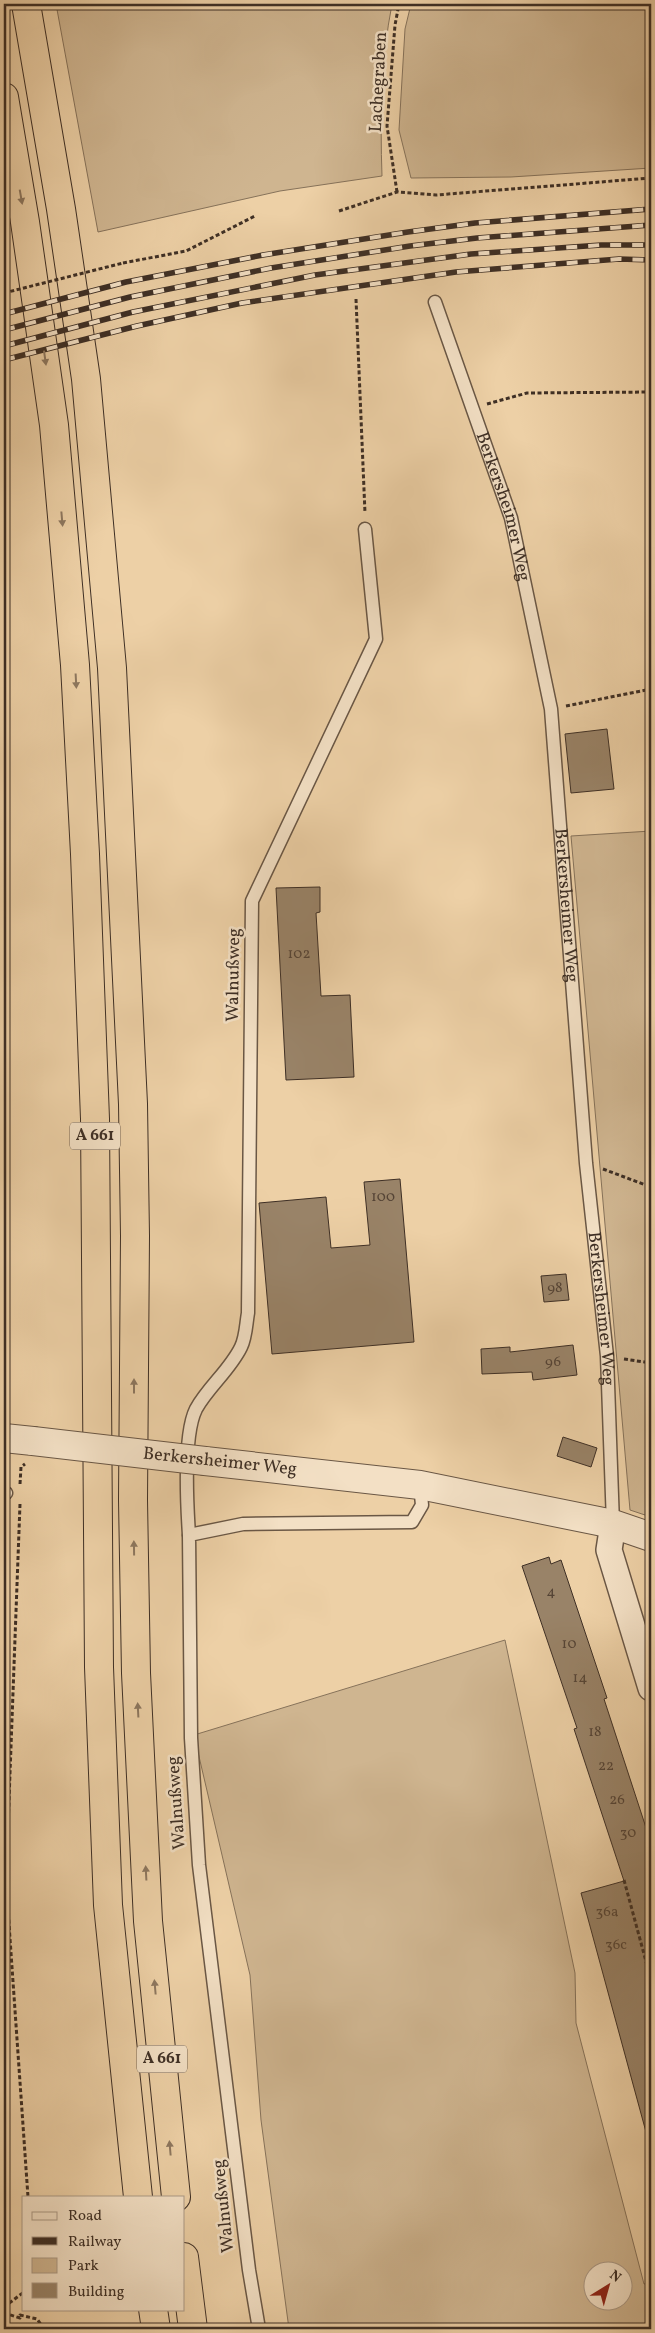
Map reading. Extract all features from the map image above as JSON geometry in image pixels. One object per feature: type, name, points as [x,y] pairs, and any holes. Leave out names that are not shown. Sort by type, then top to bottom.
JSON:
[{"type":"highway","name":"A 661","points":[[26,4],[61,209],[86,379],[104,556],[112,668],[133,1113],[135,1236],[133,1500],[136,1673],[148,1921],[176,2196]]},
{"type":"highway","name":"A 661","points":[[4,97],[25,222],[54,425],[75,665],[86,854],[94,1090],[97,1249],[99,1668],[108,1905],[138,2196]]},
{"type":"highway","points":[[185,2265],[193,2329]]},
{"type":"highway","points":[[153,2310],[156,2329]]},
{"type":"street","name":"Berkersheimer Weg","points":[[4,1438],[32,1450],[205,1461],[420,1485],[613,1524],[651,1537]]},
{"type":"street","points":[[613,1524],[609,1550],[651,1688]]},
{"type":"lane","name":"Berkersheimer Weg","points":[[435,302],[511,518],[551,709],[586,1162],[607,1356],[613,1524]]},
{"type":"lane","name":"Walnußweg","points":[[259,2329],[248,2270],[199,1865],[191,1738],[189,1535],[186,1496],[190,1434],[197,1408],[231,1364],[242,1345],[248,1313],[252,901],[376,639],[365,529]]},
{"type":"lane","points":[[189,1535],[243,1524],[412,1522],[422,1504],[420,1485]]},
{"type":"path","name":"Lachegraben","points":[[397,192],[387,126],[395,25],[399,4]]},
{"type":"path","points":[[339,212],[397,192],[436,195],[651,178]]},
{"type":"path","points":[[4,293],[123,263],[186,251],[255,216]]},
{"type":"path","points":[[356,299],[365,529]]},
{"type":"path","points":[[472,408],[527,392],[651,392]]},
{"type":"path","points":[[551,709],[651,689]]},
{"type":"path","points":[[586,1162],[651,1187]]},
{"type":"path","points":[[607,1356],[651,1363]]},
{"type":"path","points":[[28,2196],[6,1882],[21,1467],[32,1450]]},
{"type":"path","points":[[5,1492],[20,1498]]},
{"type":"path","points":[[624,1880],[651,1980]]},
{"type":"path","points":[[4,2307],[22,2294]]},
{"type":"path","points":[[4,2312],[20,2318],[20,2315],[37,2319],[44,2329]]},
{"type":"green space","points":[[56,4],[392,4],[388,25],[382,90],[382,176],[280,191],[98,232]]},
{"type":"green space","points":[[411,4],[651,4],[651,168],[511,177],[411,178],[399,130],[405,29]]},
{"type":"green space","points":[[651,831],[651,1517],[630,1510],[571,836]]},
{"type":"green space","points":[[505,1640],[575,1973],[576,2023],[644,2284],[651,2283],[651,2329],[289,2329],[261,2120],[250,1975],[194,1735]]},
{"type":"building","points":[[607,729],[614,789],[571,793],[565,734]]},
{"type":"building","points":[[320,887],[320,912],[316,913],[321,996],[350,995],[354,1077],[286,1080],[276,888]]},
{"type":"building","points":[[400,1179],[414,1342],[272,1354],[259,1203],[326,1197],[331,1248],[370,1245],[364,1182]]},
{"type":"building","points":[[566,1274],[569,1300],[544,1302],[541,1276]]},
{"type":"building","points":[[573,1345],[577,1375],[533,1380],[532,1372],[482,1374],[481,1349],[510,1347],[510,1352]]},
{"type":"building","points":[[563,1437],[597,1448],[591,1467],[557,1456]]},
{"type":"building","points":[[549,1557],[551,1564],[561,1560],[607,1698],[604,1699],[651,1843],[651,2131],[646,2132],[581,1893],[624,1881],[574,1729],[577,1728],[522,1566]]},
{"type":"railway","points":[[4,314],[126,282],[263,255],[475,223],[651,209]]},
{"type":"railway","points":[[4,330],[130,297],[271,268],[410,246],[477,238],[651,225]]},
{"type":"railway","points":[[4,346],[133,312],[315,275],[471,254],[601,245],[651,245]]},
{"type":"railway","points":[[4,360],[137,326],[242,303],[456,272],[619,259],[651,260]]}]
